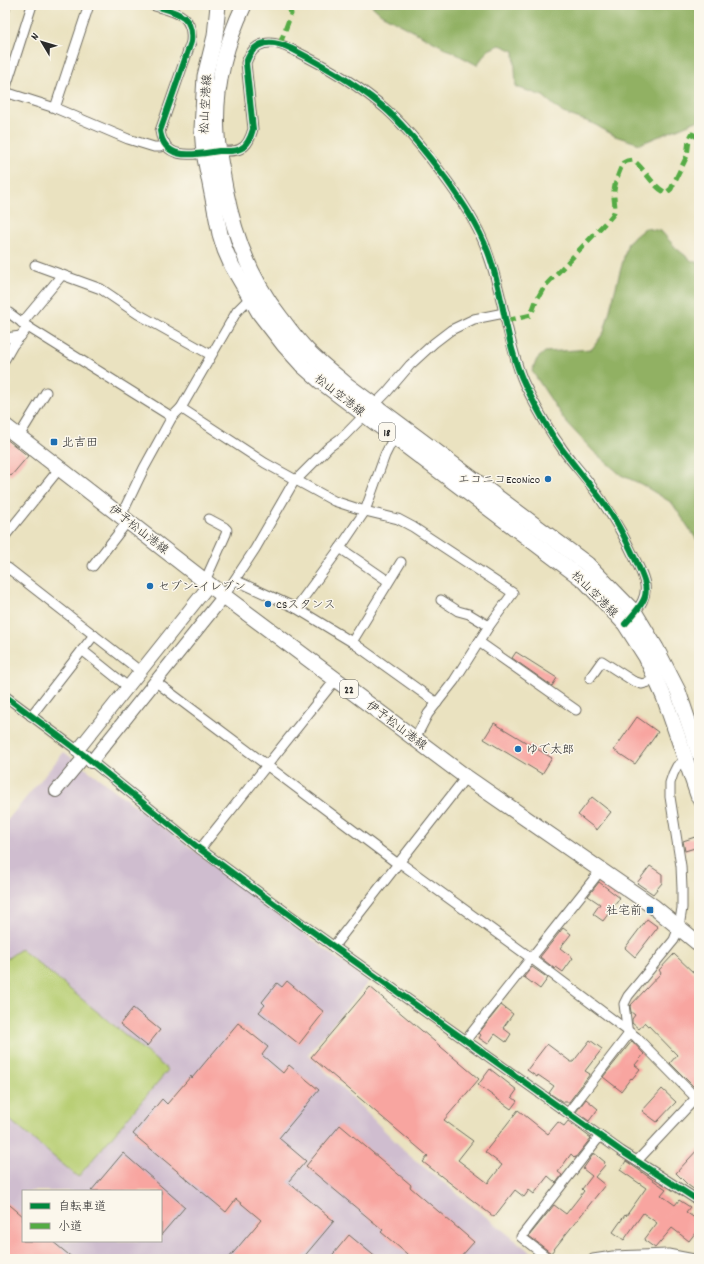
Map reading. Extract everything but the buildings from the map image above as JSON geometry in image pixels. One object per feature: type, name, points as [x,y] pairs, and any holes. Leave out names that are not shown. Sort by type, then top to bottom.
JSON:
[{"type":"main road","name":"松山空港線","points":[[218,5],[215,36],[205,76],[202,129],[228,200],[238,240],[253,275],[267,299],[309,352],[347,385],[394,437],[585,580],[630,619],[664,697],[693,756]]},
{"type":"main road","name":"松山空港線","points":[[244,5],[229,43],[220,82],[217,117],[211,152],[220,234],[225,250],[250,298],[260,314],[284,345],[303,366],[320,381],[369,410],[485,486],[587,564],[630,619],[656,648],[678,691],[693,756],[699,798]]},
{"type":"main road","name":"伊予松山港線","points":[[5,426],[224,596],[415,739],[466,777],[654,907],[699,944]]},
{"type":"street","points":[[32,5],[5,91],[55,108],[128,139],[154,147],[160,147],[165,144]]},
{"type":"street","points":[[55,108],[89,5]]},
{"type":"street","points":[[152,5],[183,16],[189,24],[192,32],[191,42],[160,131],[162,139],[167,147],[179,154],[194,155],[240,149],[251,138],[253,128],[246,63],[253,50],[259,45],[268,43],[280,44],[321,65],[371,97],[388,111],[413,136],[465,206],[488,252],[496,278],[514,353],[524,383],[559,444],[608,508],[627,541],[645,585],[645,596],[630,619]]},
{"type":"street","points":[[34,265],[101,289],[138,314],[211,355]]},
{"type":"street","points":[[5,359],[21,336],[25,325],[62,275]]},
{"type":"street","points":[[93,566],[124,519],[144,468],[172,418],[181,408],[237,311],[250,298]]},
{"type":"street","points":[[5,310],[25,325],[172,418]]},
{"type":"street","points":[[56,791],[84,756],[156,682],[224,596],[255,549],[296,480],[330,447],[344,436],[387,392],[410,365],[445,334],[474,319],[504,314]]},
{"type":"street","points":[[5,338],[21,336]]},
{"type":"street","points":[[19,436],[46,392]]},
{"type":"street","points":[[181,408],[265,463],[334,501],[365,511],[398,519],[413,527],[513,593],[489,626],[454,681],[428,714],[415,739]]},
{"type":"street","points":[[296,608],[365,511],[385,454],[394,437]]},
{"type":"street","points":[[5,536],[60,468]]},
{"type":"street","points":[[84,756],[128,687],[208,583],[227,530],[209,519]]},
{"type":"street","points":[[340,548],[388,581]]},
{"type":"street","points":[[352,642],[401,562]]},
{"type":"street","points":[[5,572],[8,568],[140,672]]},
{"type":"street","points":[[235,580],[296,608],[352,642],[437,703]]},
{"type":"street","points":[[441,600],[458,611],[469,614],[489,626]]},
{"type":"street","points":[[31,716],[94,635]]},
{"type":"street","points":[[479,642],[576,710]]},
{"type":"street","points":[[82,650],[128,687]]},
{"type":"street","points":[[590,678],[602,661],[633,681],[642,684],[657,680]]},
{"type":"street","points":[[200,849],[336,680]]},
{"type":"street","points":[[156,682],[266,766],[531,958],[636,1037],[697,1100],[637,1161]]},
{"type":"street","points":[[5,696],[84,756],[200,849],[333,947],[600,1136],[699,1202]]},
{"type":"street","points":[[568,1113],[628,1035],[624,1004],[628,996],[674,940],[679,927],[682,908],[681,866],[670,797],[670,783],[677,766],[693,756]]},
{"type":"street","points":[[333,947],[466,777]]},
{"type":"street","points":[[466,1040],[601,870]]},
{"type":"street","points":[[549,1259],[520,1237],[600,1136]]},
{"type":"street","points":[[593,1259],[613,1256],[668,1254],[694,1259]]},
{"type":"shaded area","points":[[64,752],[368,982],[308,1054],[410,1156],[539,1259],[5,1259],[5,823]]},
{"type":"green space","points":[[371,5],[699,5],[699,120],[640,144],[615,136],[592,123],[563,113],[543,96],[516,87],[514,51],[500,45],[488,50],[477,65],[381,14]]},
{"type":"green space","points":[[645,228],[661,231],[676,248],[692,261],[699,263],[699,543],[672,503],[641,484],[621,475],[593,451],[565,421],[532,371],[537,359],[545,352],[592,349],[604,332],[628,242]]},
{"type":"green space","points":[[21,949],[168,1070],[78,1177],[5,1116],[5,960]]},
{"type":"marked path","points":[[280,44],[291,14],[290,9],[281,5]]},
{"type":"marked path","points":[[506,321],[531,315],[536,301],[544,287],[613,214],[615,208],[614,196],[617,177],[623,163],[633,160],[653,182],[666,193],[671,189],[687,156],[689,140],[692,134],[696,136],[699,148]]},
{"type":"cycle path","points":[[152,5],[181,15],[186,19],[191,32],[191,42],[160,131],[163,141],[168,148],[183,154],[201,154],[219,151],[233,151],[245,146],[253,129],[246,63],[249,55],[254,49],[264,43],[271,43],[285,46],[304,55],[379,103],[419,144],[439,170],[469,214],[488,252],[498,285],[513,353],[525,385],[554,438],[611,513],[627,541],[642,575],[646,588],[644,600],[625,624]]},
{"type":"cycle path","points":[[5,696],[85,756],[200,849],[302,924],[621,1151],[699,1201]]},
{"type":"place","name":"北吉田","points":[[54,442]]},
{"type":"place","name":"エコニコEcoNico","points":[[548,479]]},
{"type":"place","name":"セブン-イレブン","points":[[150,586]]},
{"type":"place","name":"CSスタンス","points":[[268,604]]},
{"type":"place","name":"ゆで太郎","points":[[518,749]]},
{"type":"place","name":"社宅前","points":[[650,910]]}]
